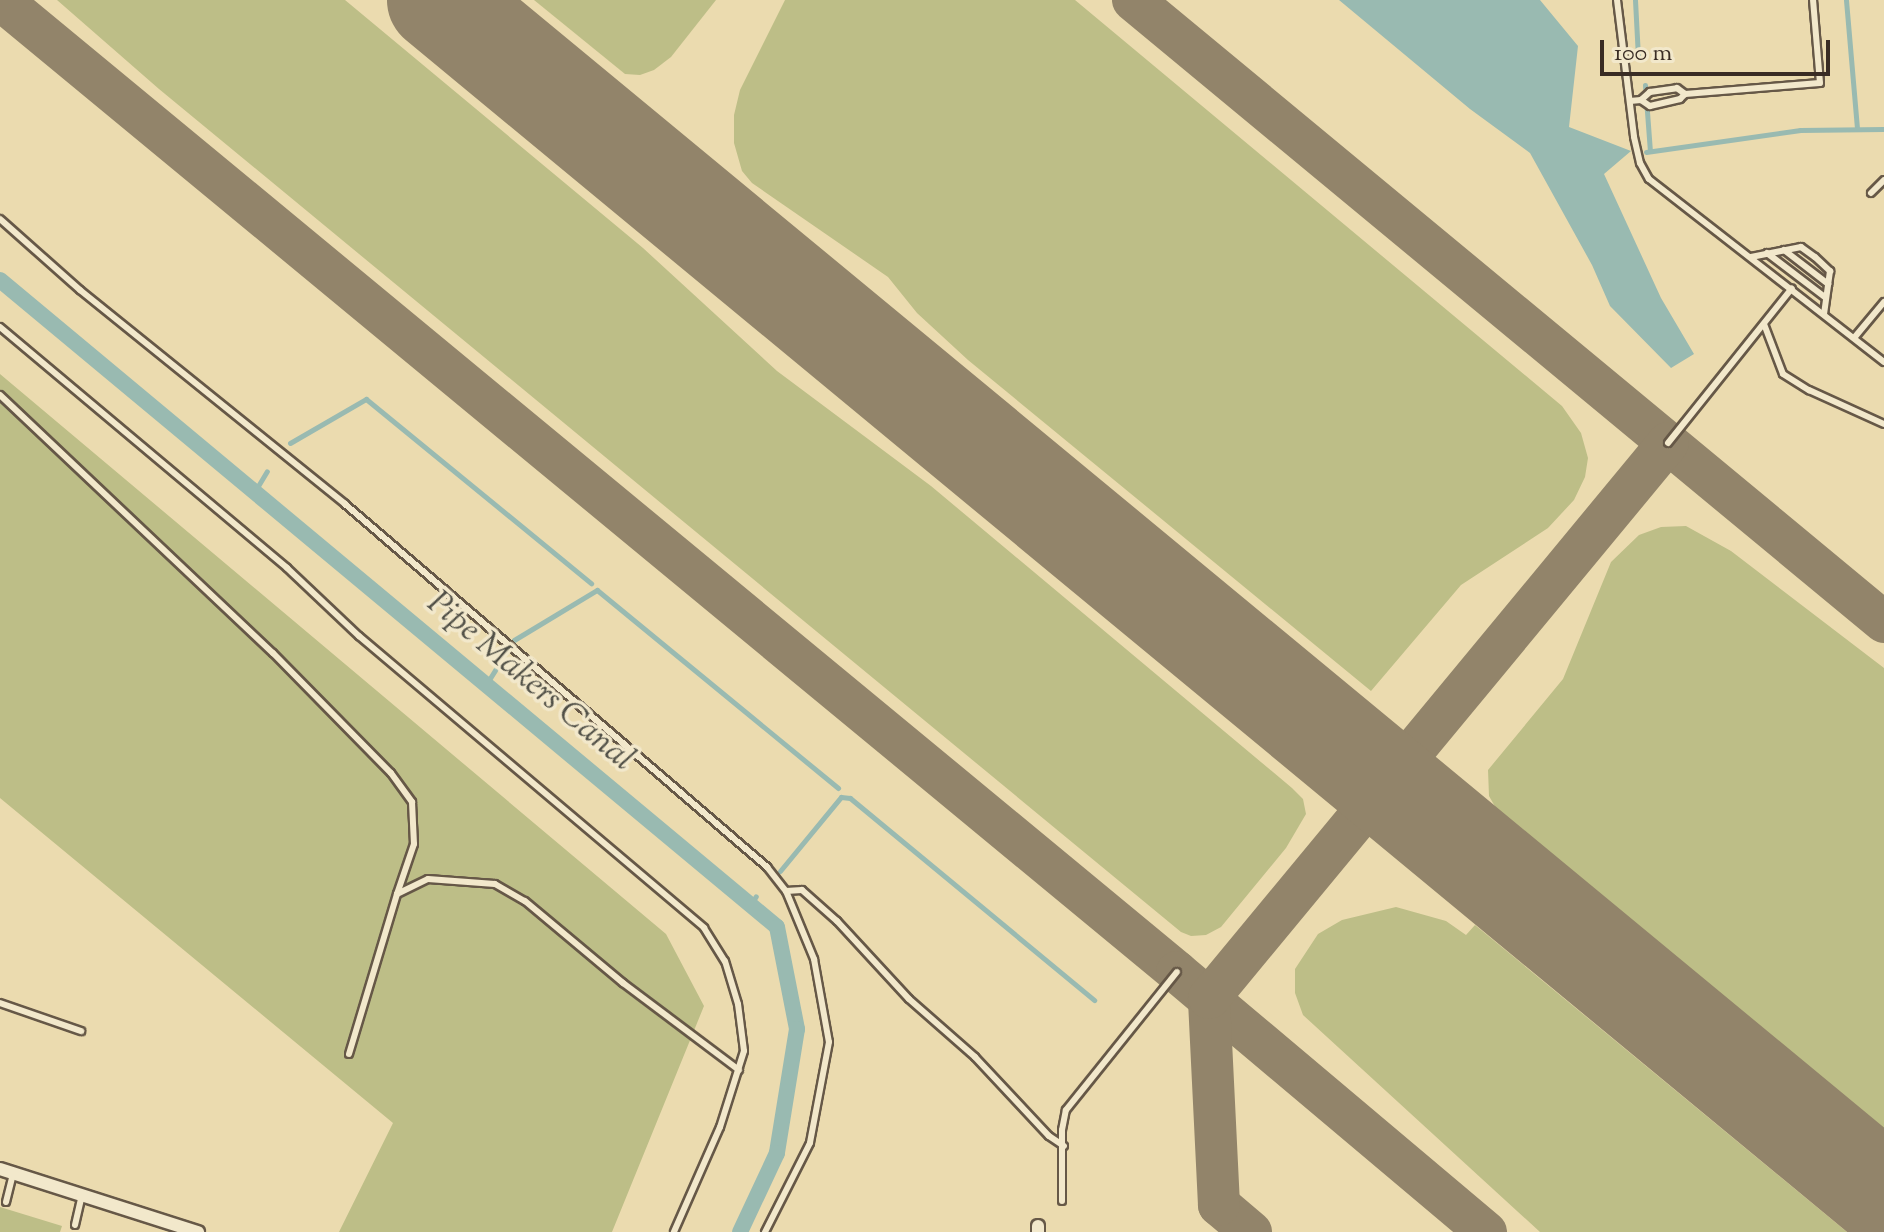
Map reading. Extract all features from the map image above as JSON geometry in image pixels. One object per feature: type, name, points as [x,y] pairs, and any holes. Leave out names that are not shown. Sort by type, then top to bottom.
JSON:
[{"type":"street","points":[[6,1171],[198,1232]]},
{"type":"lane","points":[[1617,0],[1640,163],[1649,179],[1884,362]]},
{"type":"lane","points":[[1641,100],[1650,106],[1680,99],[1685,94],[1820,83],[1813,0]]},
{"type":"lane","points":[[1630,101],[1641,100],[1650,92],[1677,88],[1685,94]]},
{"type":"lane","points":[[1871,193],[1884,180]]},
{"type":"lane","points":[[0,219],[80,290],[345,504],[767,867],[786,891],[814,959],[829,1042],[810,1143],[765,1232]]},
{"type":"lane","points":[[1751,257],[1801,247],[1815,257],[1830,271],[1824,314]]},
{"type":"lane","points":[[1784,250],[1828,284]]},
{"type":"lane","points":[[1767,253],[1826,298]]},
{"type":"lane","points":[[1668,443],[1792,288]]},
{"type":"lane","points":[[1854,338],[1884,302]]},
{"type":"lane","points":[[1764,324],[1783,374],[1809,390],[1884,424]]},
{"type":"lane","points":[[0,327],[287,568],[370,646],[704,928],[725,961],[738,1004],[744,1051],[720,1127],[674,1232]]},
{"type":"lane","points":[[0,395],[273,653],[391,773],[412,802],[414,844],[349,1054]]},
{"type":"lane","points":[[397,894],[428,879],[495,884],[525,901],[623,983],[739,1070]]},
{"type":"lane","points":[[786,891],[802,890],[837,921],[909,999],[975,1057],[1049,1136],[1064,1146]]},
{"type":"lane","points":[[1062,1201],[1062,1130],[1066,1110],[1177,972]]},
{"type":"lane","points":[[0,1003],[81,1031]]},
{"type":"lane","points":[[6,1171],[6,1202]]},
{"type":"lane","points":[[75,1225],[82,1195]]},
{"type":"green space","points":[[57,0],[345,0],[643,248],[777,371],[931,486],[1292,788],[1303,799],[1306,814],[1286,848],[1221,927],[1206,935],[1191,936],[1181,932],[159,89]]},
{"type":"green space","points":[[534,0],[716,0],[671,57],[654,70],[640,75],[625,74]]},
{"type":"green space","points":[[785,0],[1075,0],[1562,406],[1581,433],[1588,458],[1585,477],[1574,500],[1548,528],[1461,585],[1371,691],[968,360],[917,313],[888,277],[752,183],[742,171],[734,143],[734,115],[740,90]]},
{"type":"green space","points":[[0,374],[666,934],[704,1006],[612,1232],[339,1232],[393,1123],[0,798]]},
{"type":"green space","points":[[1686,526],[1731,551],[1884,668],[1884,1131],[1497,810],[1489,796],[1488,770],[1563,679],[1611,562],[1639,535],[1661,527]]},
{"type":"green space","points":[[1396,907],[1446,921],[1466,935],[1475,925],[1847,1232],[1540,1232],[1303,1015],[1295,993],[1295,969],[1318,934],[1342,920]]},
{"type":"green space","points":[[0,1207],[62,1226],[60,1232],[0,1232]]},
{"type":"water","points":[[1339,0],[1540,0],[1578,46],[1569,127],[1631,151],[1604,174],[1661,298],[1694,354],[1671,368],[1610,306],[1592,265],[1530,153],[1470,109]]},
{"type":"waterway","points":[[1635,0],[1638,58]]},
{"type":"waterway","points":[[1846,0],[1857,128]]},
{"type":"waterway","points":[[1645,85],[1650,151]]},
{"type":"waterway","points":[[1646,152],[1800,130],[1884,129]]},
{"type":"waterway","name":"Pipe Makers Canal","points":[[0,280],[777,927],[797,1029],[777,1153],[740,1232]]},
{"type":"waterway","points":[[290,443],[366,399],[591,583]]},
{"type":"waterway","points":[[255,491],[267,471]]},
{"type":"waterway","points":[[514,640],[597,590],[838,788]]},
{"type":"waterway","points":[[487,683],[497,667]]},
{"type":"waterway","points":[[780,871],[841,797],[850,798],[1094,1000]]},
{"type":"waterway","points":[[751,904],[756,896]]},
{"type":"taxiway","points":[[1,0],[1177,972],[1486,1232]]},
{"type":"taxiway","points":[[1133,0],[1884,622]]},
{"type":"taxiway","points":[[1251,1232],[1219,1205],[1209,998],[1668,443]]},
{"type":"runway","points":[[439,0],[1884,1195]]}]
